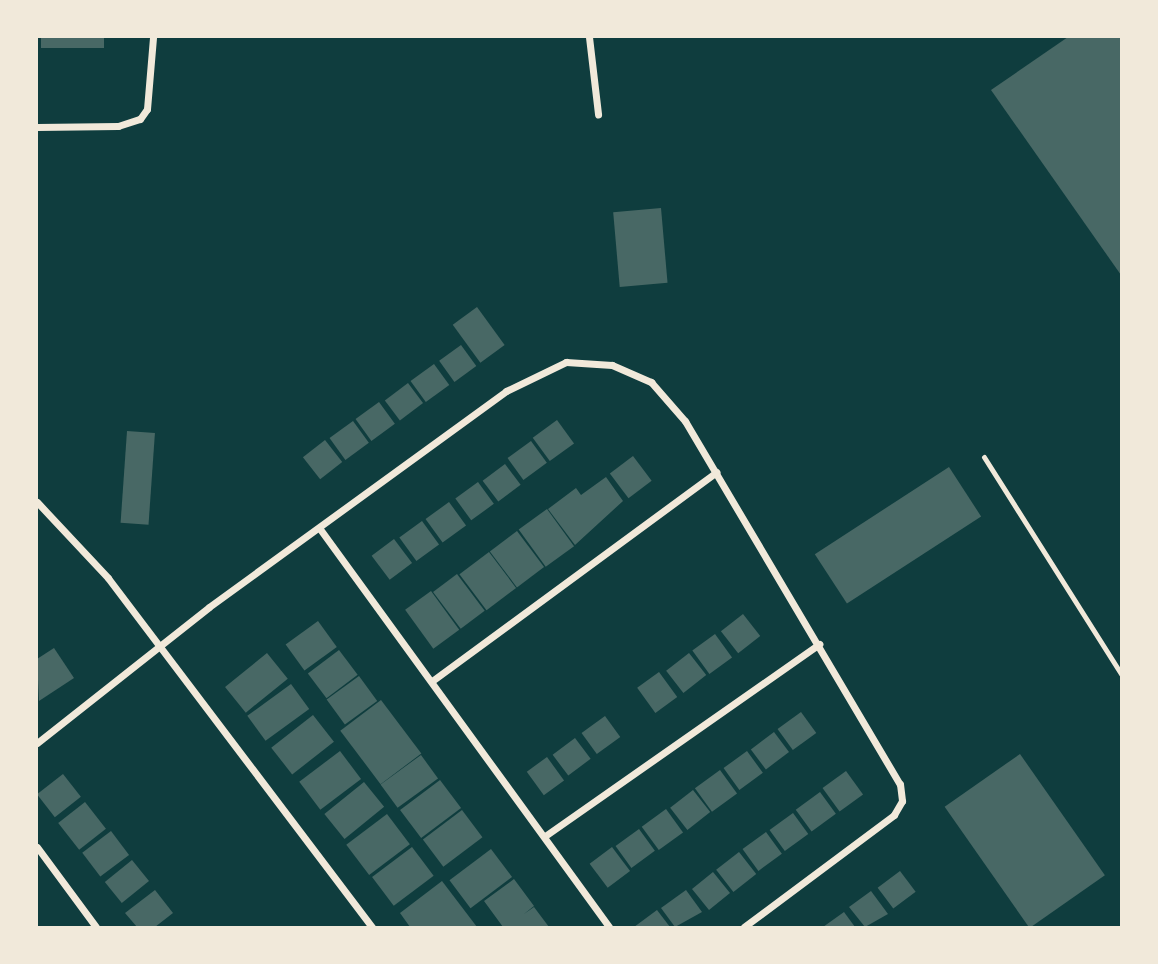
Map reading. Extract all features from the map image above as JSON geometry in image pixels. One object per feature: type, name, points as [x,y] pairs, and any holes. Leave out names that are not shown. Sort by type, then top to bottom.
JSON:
[{"type":"street","points":[[37,127],[118,125],[140,119],[147,109],[153,37]]},
{"type":"street","points":[[589,37],[598,114]]},
{"type":"street","points":[[37,743],[506,391],[566,362],[611,365],[651,382],[718,472],[900,784],[902,801],[894,815],[744,927]]},
{"type":"street","points":[[432,681],[718,472]]},
{"type":"street","points":[[37,502],[71,533],[372,927]]},
{"type":"street","points":[[320,529],[609,927]]},
{"type":"street","points":[[545,836],[819,644]]},
{"type":"street","points":[[37,847],[96,927]]},
{"type":"lane","points":[[984,457],[1121,674]]},
{"type":"building","points":[[41,37],[104,37],[104,48],[41,48]]},
{"type":"building","points":[[1068,37],[1121,37],[1121,275],[991,90]]},
{"type":"building","points":[[661,208],[668,283],[620,287],[613,212]]},
{"type":"building","points":[[477,307],[505,345],[480,363],[453,325]]},
{"type":"building","points":[[461,345],[476,366],[454,382],[439,361]]},
{"type":"building","points":[[434,364],[449,385],[426,402],[411,381]]},
{"type":"building","points":[[408,383],[423,403],[400,420],[385,400]]},
{"type":"building","points":[[379,402],[395,424],[371,441],[356,419]]},
{"type":"building","points":[[557,420],[574,443],[550,461],[533,438]]},
{"type":"building","points":[[353,421],[369,443],[345,460],[330,438]]},
{"type":"building","points":[[127,431],[155,433],[149,525],[121,523]]},
{"type":"building","points":[[325,440],[342,462],[320,479],[303,457]]},
{"type":"building","points":[[531,441],[547,463],[523,480],[508,458]]},
{"type":"building","points":[[633,456],[652,481],[628,498],[610,473]]},
{"type":"building","points":[[505,464],[521,485],[498,502],[483,481]]},
{"type":"building","points":[[949,467],[981,516],[847,604],[815,554]]},
{"type":"building","points":[[606,477],[623,501],[575,545],[548,509],[576,488],[581,495]]},
{"type":"building","points":[[478,482],[494,504],[471,520],[455,498]]},
{"type":"building","points":[[449,502],[466,525],[443,543],[426,519]]},
{"type":"building","points":[[547,509],[574,546],[546,567],[519,530]]},
{"type":"building","points":[[422,521],[439,544],[416,561],[399,537]]},
{"type":"building","points":[[517,531],[544,567],[517,587],[490,551]]},
{"type":"building","points":[[394,539],[412,563],[390,580],[372,556]]},
{"type":"building","points":[[489,552],[516,588],[487,610],[459,574]]},
{"type":"building","points":[[457,574],[485,611],[461,629],[433,592]]},
{"type":"building","points":[[431,591],[459,630],[433,649],[405,610]]},
{"type":"building","points":[[743,614],[760,636],[738,653],[721,631]]},
{"type":"building","points":[[318,621],[337,647],[304,670],[286,645]]},
{"type":"building","points":[[715,634],[732,657],[709,674],[692,650]]},
{"type":"building","points":[[54,648],[74,678],[39,701],[37,659]]},
{"type":"building","points":[[339,650],[358,675],[327,698],[308,673]]},
{"type":"building","points":[[267,653],[288,679],[246,713],[225,687]]},
{"type":"building","points":[[689,653],[706,675],[683,693],[666,671]]},
{"type":"building","points":[[659,672],[677,697],[655,713],[637,688]]},
{"type":"building","points":[[359,676],[377,701],[345,725],[327,700]]},
{"type":"building","points":[[291,684],[309,709],[266,741],[247,716]]},
{"type":"building","points":[[381,700],[421,754],[381,784],[340,731]]},
{"type":"building","points":[[801,712],[816,733],[793,750],[778,729]]},
{"type":"building","points":[[313,715],[334,742],[292,774],[271,748]]},
{"type":"building","points":[[605,716],[620,737],[597,754],[582,733]]},
{"type":"building","points":[[774,732],[789,752],[766,769],[751,749]]},
{"type":"building","points":[[575,738],[591,759],[568,776],[553,755]]},
{"type":"building","points":[[340,751],[361,779],[320,810],[299,782]]},
{"type":"building","points":[[747,751],[763,773],[739,790],[724,768]]},
{"type":"building","points":[[1020,754],[1105,875],[1029,927],[945,807]]},
{"type":"building","points":[[421,755],[438,778],[398,808],[381,784]]},
{"type":"building","points":[[547,757],[564,780],[544,795],[527,772]]},
{"type":"building","points":[[720,770],[737,793],[712,812],[695,788]]},
{"type":"building","points":[[846,771],[863,794],[840,812],[823,788]]},
{"type":"building","points":[[63,774],[81,797],[55,817],[37,794]]},
{"type":"building","points":[[440,780],[461,808],[421,838],[400,810]]},
{"type":"building","points":[[364,782],[384,807],[345,839],[324,814]]},
{"type":"building","points":[[693,790],[710,812],[687,830],[670,808]]},
{"type":"building","points":[[820,792],[836,814],[812,831],[796,810]]},
{"type":"building","points":[[85,802],[106,829],[79,850],[58,823]]},
{"type":"building","points":[[666,809],[683,832],[659,850],[642,827]]},
{"type":"building","points":[[462,810],[482,837],[443,867],[423,839]]},
{"type":"building","points":[[793,813],[808,834],[785,851],[770,830]]},
{"type":"building","points":[[387,814],[410,844],[369,875],[346,845]]},
{"type":"building","points":[[639,829],[655,851],[631,868],[616,846]]},
{"type":"building","points":[[111,831],[129,855],[100,877],[82,853]]},
{"type":"building","points":[[766,832],[782,854],[758,871],[743,849]]},
{"type":"building","points":[[412,847],[434,876],[394,906],[372,877]]},
{"type":"building","points":[[612,847],[630,871],[608,888],[590,864]]},
{"type":"building","points":[[491,849],[512,877],[471,908],[449,880]]},
{"type":"building","points":[[739,852],[756,874],[733,892],[716,870]]},
{"type":"building","points":[[132,860],[149,881],[122,903],[105,882]]},
{"type":"building","points":[[900,871],[916,892],[893,909],[878,888]]},
{"type":"building","points":[[713,872],[730,893],[709,910],[692,889]]},
{"type":"building","points":[[514,879],[534,906],[524,914],[534,907],[549,927],[503,927],[484,901]]},
{"type":"building","points":[[442,881],[477,927],[410,927],[400,913]]},
{"type":"building","points":[[155,890],[173,913],[155,927],[137,927],[125,913]]},
{"type":"building","points":[[686,890],[702,912],[675,927],[661,908]]},
{"type":"building","points":[[871,891],[888,914],[865,927],[849,907]]},
{"type":"building","points":[[657,910],[670,927],[634,927]]},
{"type":"building","points":[[844,912],[855,927],[823,927]]}]
